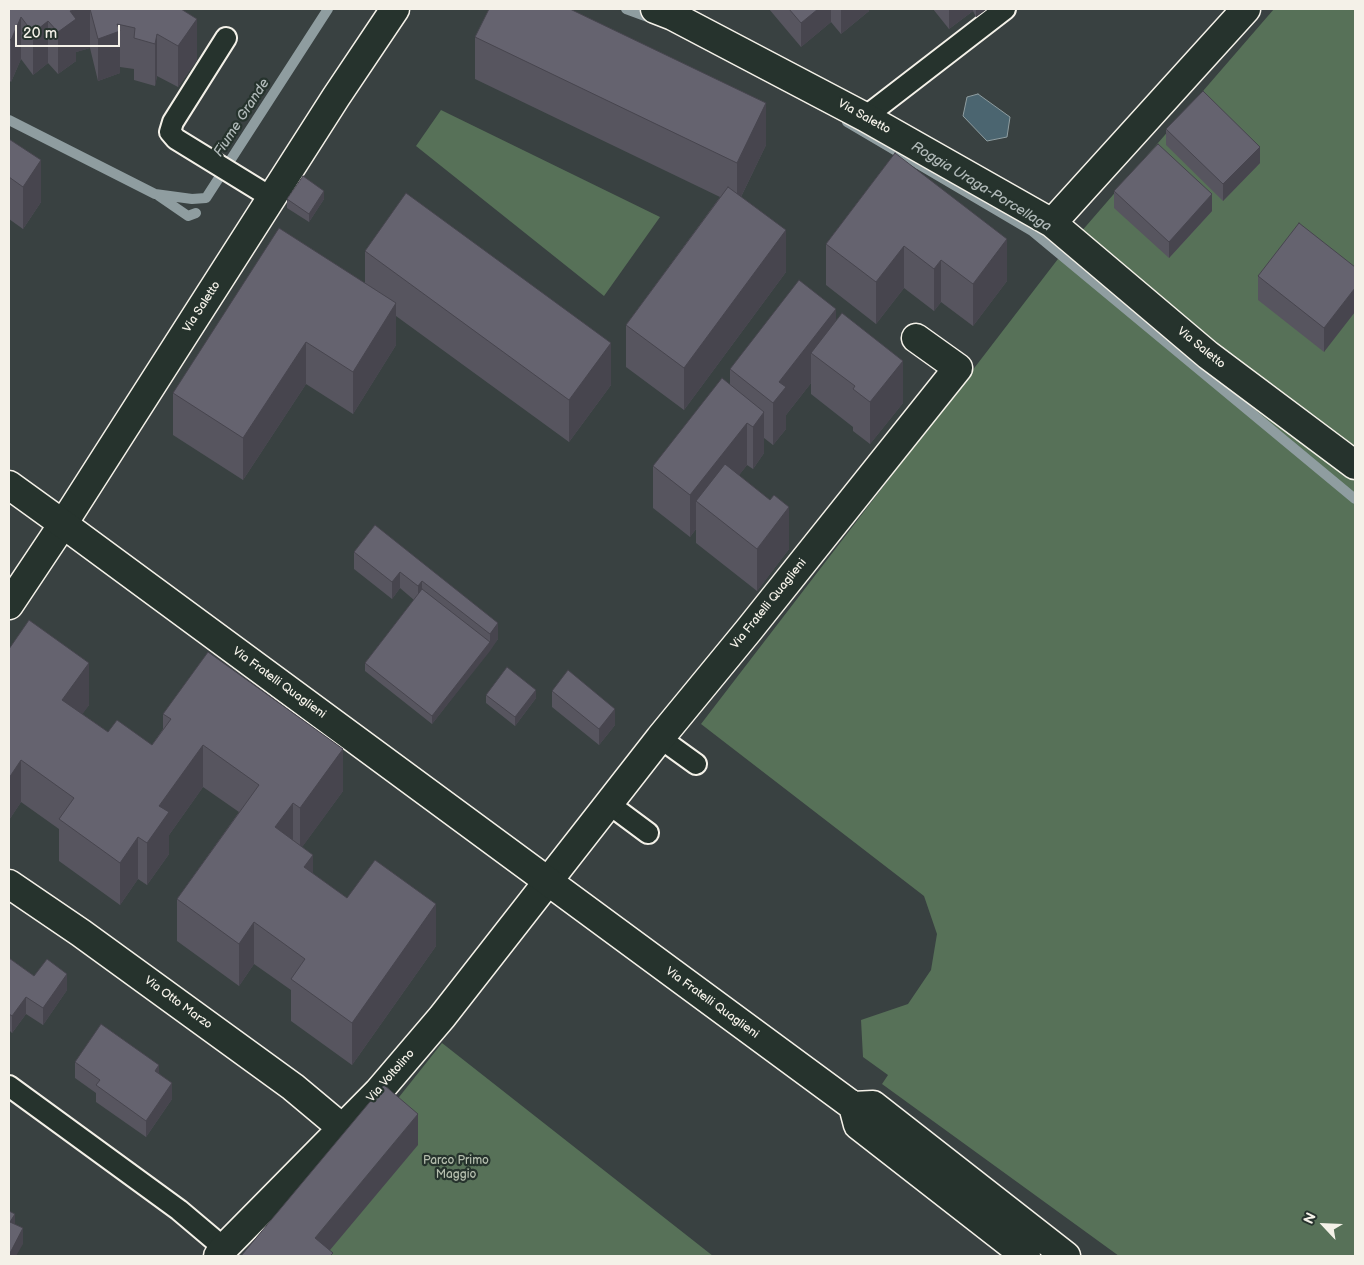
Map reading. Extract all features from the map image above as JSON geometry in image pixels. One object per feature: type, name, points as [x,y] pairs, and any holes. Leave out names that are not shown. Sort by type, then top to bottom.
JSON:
[{"type":"street","name":"Via Saletto","points":[[9,605],[64,524],[336,97],[395,9]]},
{"type":"street","points":[[1052,224],[1246,9]]},
{"type":"street","name":"Via Saletto","points":[[670,11],[864,117],[1052,224],[1105,266],[1208,355],[1355,466]]},
{"type":"street","name":"Via Fratelli Quaglieni","points":[[547,882],[660,738],[958,368],[916,338]]},
{"type":"street","name":"Via Fratelli Quaglieni","points":[[9,485],[853,1106]]},
{"type":"street","name":"Via Voltolino","points":[[221,1252],[378,1092],[442,1017],[547,882]]},
{"type":"street","name":"Via Otto Marzo","points":[[9,884],[81,933],[293,1086],[342,1128]]},
{"type":"street","points":[[1026,1256],[858,1125],[853,1106],[874,1105],[1066,1256]]},
{"type":"lane","points":[[864,117],[1005,9]]},
{"type":"lane","points":[[226,38],[173,122],[170,132],[176,139],[272,198]]},
{"type":"lane","points":[[660,738],[696,764]]},
{"type":"lane","points":[[609,804],[648,834]]},
{"type":"lane","points":[[9,1086],[179,1210],[221,1252]]},
{"type":"green space","points":[[1274,9],[1355,9],[1355,1256],[1119,1256],[882,1084],[888,1075],[863,1057],[861,1020],[908,1004],[931,970],[937,934],[924,896],[701,724],[1061,255]]},
{"type":"green space","points":[[441,110],[660,217],[604,296],[416,146]]},
{"type":"green space","name":"Parco Primo Maggio","points":[[442,1043],[713,1256],[267,1256],[384,1116]]},
{"type":"water","points":[[978,94],[1010,117],[1007,137],[987,141],[963,116],[967,97]]},
{"type":"building","points":[[9,9],[80,9],[70,11],[76,19],[58,32],[48,21],[33,33],[21,17],[11,40],[9,39]]},
{"type":"building","points":[[90,9],[181,9],[197,19],[178,46],[157,34],[155,44],[134,38],[135,28],[117,24],[120,31],[98,39]]},
{"type":"building","points":[[489,9],[570,9],[766,103],[737,163],[475,37]]},
{"type":"building","points":[[789,9],[818,9],[801,23]]},
{"type":"building","points":[[1203,91],[1260,147],[1223,184],[1166,129]]},
{"type":"building","points":[[9,139],[41,160],[23,187],[9,177]]},
{"type":"building","points":[[1158,144],[1212,194],[1169,242],[1114,191]]},
{"type":"building","points":[[895,153],[1007,239],[973,284],[941,260],[934,269],[904,246],[876,282],[826,244]]},
{"type":"building","points":[[303,176],[324,191],[309,214],[287,199]]},
{"type":"building","points":[[728,187],[786,230],[684,368],[626,325]]},
{"type":"building","points":[[406,193],[611,343],[569,400],[365,251]]},
{"type":"building","points":[[1299,223],[1355,267],[1355,288],[1324,328],[1258,276]]},
{"type":"building","points":[[279,228],[396,303],[353,372],[306,342],[243,438],[173,393]]},
{"type":"building","points":[[799,280],[836,309],[779,382],[786,387],[773,403],[730,369]]},
{"type":"building","points":[[842,313],[903,361],[870,402],[853,389],[855,386],[811,353]]},
{"type":"building","points":[[722,378],[764,412],[753,427],[747,423],[690,495],[653,466]]},
{"type":"building","points":[[725,464],[770,500],[774,495],[789,507],[757,549],[696,501]]},
{"type":"building","points":[[375,525],[498,623],[490,634],[422,581],[418,586],[400,572],[392,582],[354,552]]},
{"type":"building","points":[[422,589],[490,642],[432,716],[365,663]]},
{"type":"building","points":[[29,620],[89,663],[62,700],[108,732],[117,720],[152,745],[171,719],[163,714],[208,652],[343,749],[300,808],[293,803],[275,827],[313,855],[304,867],[347,898],[375,860],[436,904],[352,1023],[291,979],[305,959],[254,922],[239,944],[177,899],[259,785],[203,745],[159,806],[169,812],[147,843],[138,837],[120,863],[59,819],[74,798],[21,760],[9,778],[9,649]]},
{"type":"building","points":[[507,667],[536,690],[515,717],[486,695]]},
{"type":"building","points":[[568,670],[615,709],[599,729],[552,691]]},
{"type":"building","points":[[9,958],[34,976],[47,959],[67,974],[43,1008],[26,997],[12,1016],[9,1014]]},
{"type":"building","points":[[101,1024],[159,1065],[155,1071],[172,1083],[146,1121],[96,1085],[100,1080],[75,1062]]},
{"type":"building","points":[[384,1085],[418,1114],[315,1238],[333,1253],[330,1256],[241,1256]]},
{"type":"building","points":[[9,1211],[15,1214],[10,1222],[23,1228],[9,1255]]},
{"type":"waterway","name":"Fiume Grande","points":[[9,120],[155,194],[192,199],[206,198],[328,9]]},
{"type":"waterway","name":"Roggia Uraga-Porcellaga","points":[[626,9],[656,20]]},
{"type":"waterway","name":"Roggia Uraga-Porcellaga","points":[[847,122],[1032,231],[1355,499]]},
{"type":"waterway","name":"Fiume Grande","points":[[156,194],[188,216],[196,213]]}]
